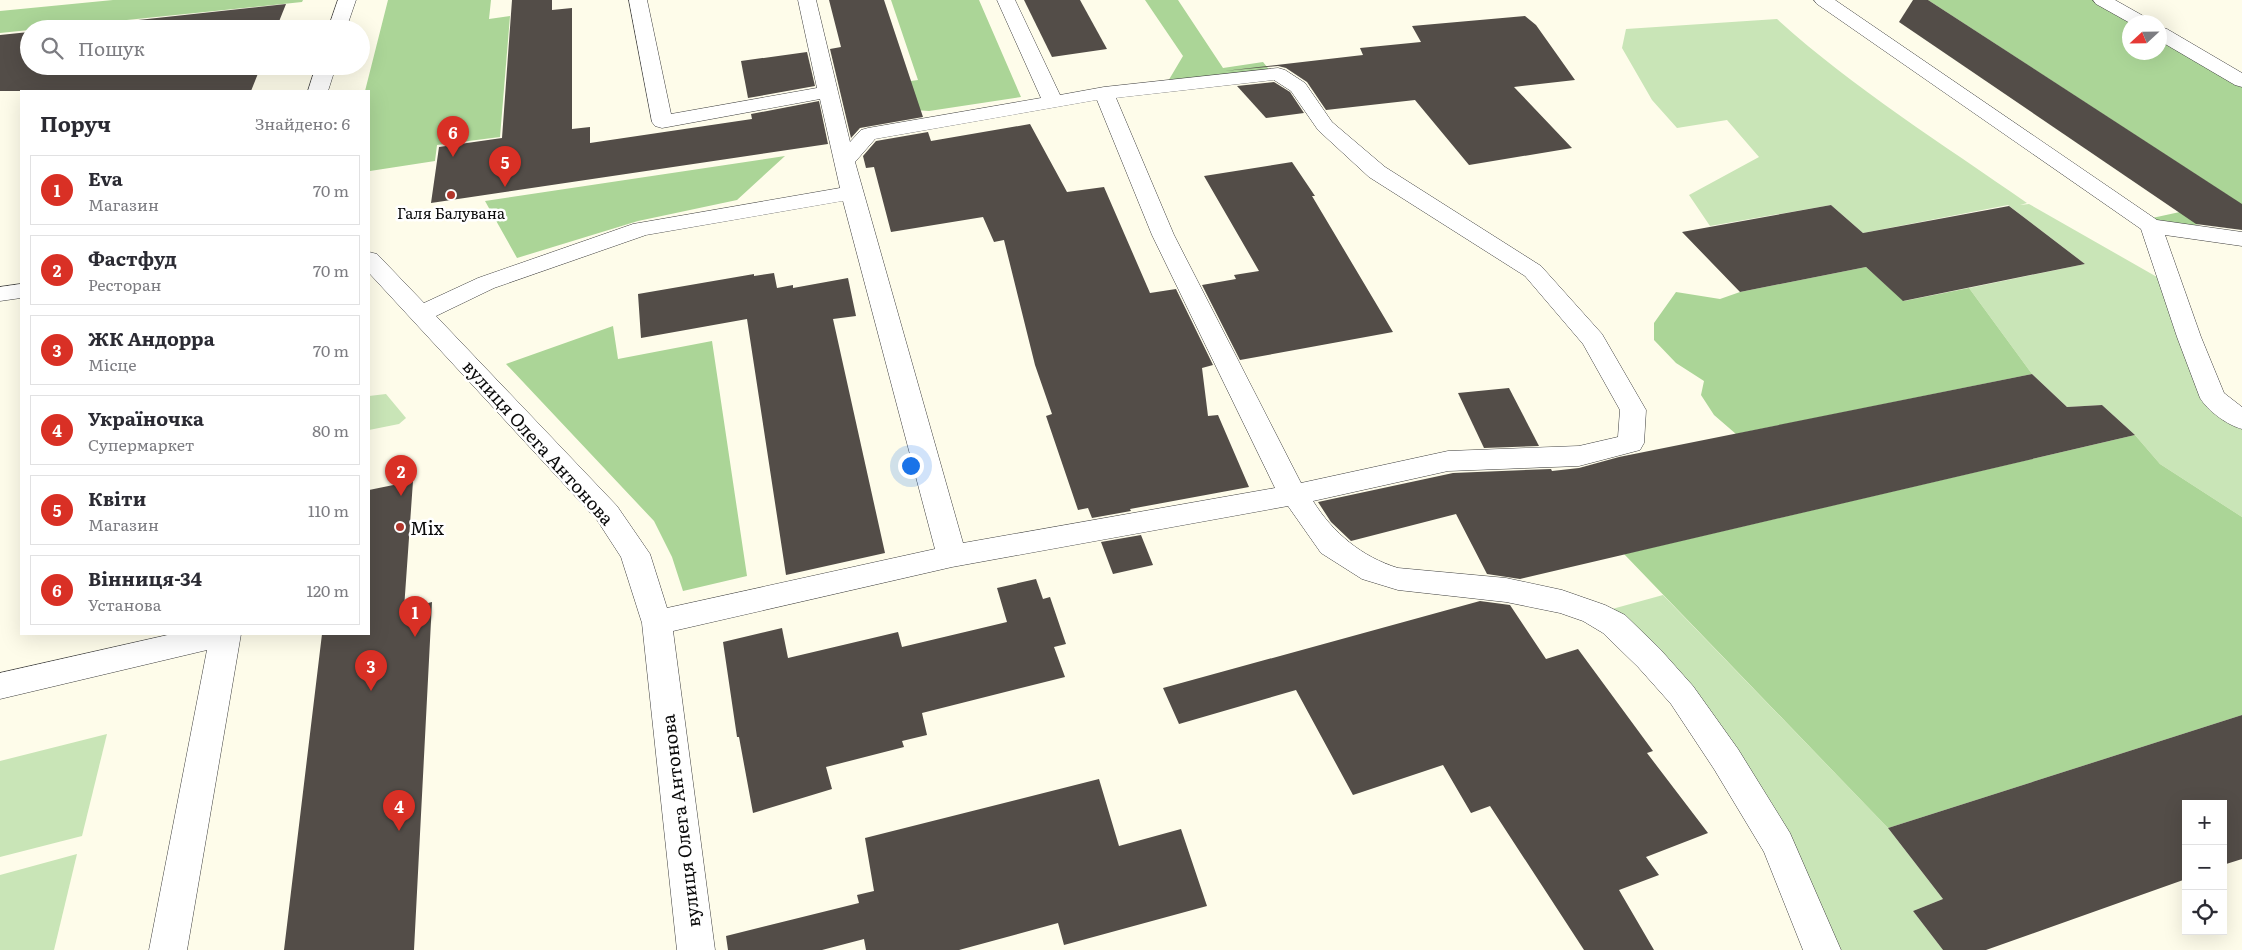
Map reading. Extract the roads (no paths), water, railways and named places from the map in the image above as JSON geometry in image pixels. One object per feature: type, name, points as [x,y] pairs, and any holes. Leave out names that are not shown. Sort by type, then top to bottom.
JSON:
[{"type":"street","points":[[340,20],[347,0]]},
{"type":"street","points":[[638,0],[662,122],[828,92]]},
{"type":"street","points":[[807,0],[852,194],[952,556]]},
{"type":"street","points":[[1006,0],[1052,102]]},
{"type":"street","points":[[1823,0],[2151,226],[2242,238]]},
{"type":"street","points":[[2102,0],[2129,15]]},
{"type":"street","points":[[2167,37],[2242,81]]},
{"type":"street","points":[[657,623],[952,556],[1295,495],[1448,460],[1579,456],[1631,443],[1633,410],[1593,340],[1533,271],[1377,172],[1325,126],[1298,87],[1278,74],[1104,93],[868,134],[844,161]]},
{"type":"street","points":[[318,90],[323,75]]},
{"type":"street","points":[[1104,93],[1163,235],[1287,485],[1331,545],[1372,571],[1398,579],[1506,590],[1562,602],[1614,624],[1649,658],[1682,695],[1726,759],[1778,844],[1822,950]]},
{"type":"street","points":[[421,314],[486,283],[641,229],[852,194]]},
{"type":"street","points":[[2151,226],[2189,337],[2213,398],[2242,420]]},
{"type":"street","name":"вулиця Олега Антонова","points":[[370,260],[607,513],[635,554],[657,623],[696,950]]},
{"type":"street","points":[[0,294],[20,291]]},
{"type":"street","points":[[0,686],[221,635]]},
{"type":"street","points":[[168,950],[225,635]]},
{"type":"place","name":"Вінниця-34","points":[[453,157]]},
{"type":"place","name":"Квіти","points":[[505,187]]},
{"type":"place","name":"Галя Балувана","points":[[451,195]]},
{"type":"place","name":"Фастфуд","points":[[401,496]]},
{"type":"place","name":"Mix","points":[[400,527]]},
{"type":"place","name":"Eva","points":[[415,637]]},
{"type":"place","name":"ЖК Андорра","points":[[371,691]]},
{"type":"place","name":"Україночка","points":[[399,831]]}]
